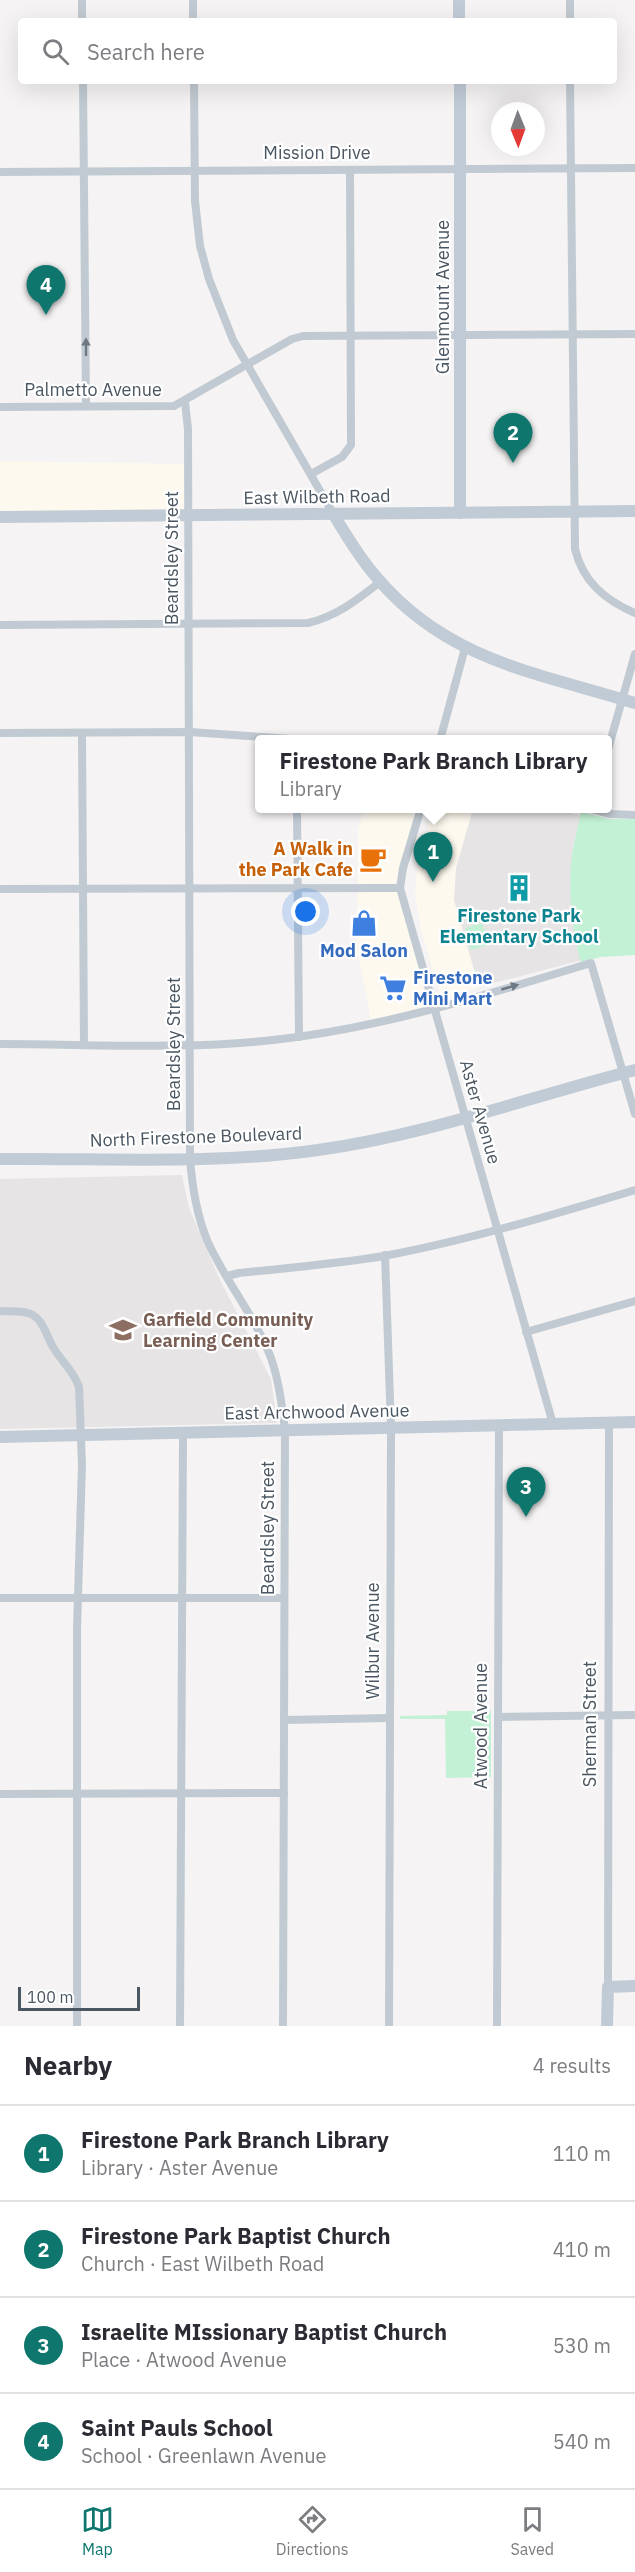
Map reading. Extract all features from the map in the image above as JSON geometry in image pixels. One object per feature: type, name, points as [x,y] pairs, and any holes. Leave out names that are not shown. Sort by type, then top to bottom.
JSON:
[{"type":"street","points":[[82,0],[82,18]]},
{"type":"street","points":[[193,0],[193,18]]},
{"type":"street","points":[[459,0],[459,18]]},
{"type":"street","points":[[570,0],[570,18]]},
{"type":"street","points":[[83,84],[86,406]]},
{"type":"street","points":[[194,84],[194,170],[197,224],[207,273],[225,323],[334,515],[380,582],[421,619],[465,648],[515,669],[635,703]]},
{"type":"street","name":"Glenmount Avenue","points":[[459,84],[460,513]]},
{"type":"street","points":[[570,84],[575,549],[588,578],[600,594],[635,613]]},
{"type":"street","name":"Mission Drive","points":[[0,172],[635,168]]},
{"type":"street","points":[[311,474],[342,457],[349,450],[350,170]]},
{"type":"street","name":"Palmetto Avenue","points":[[0,406],[174,406],[185,402],[297,337],[635,334]]},
{"type":"street","name":"Beardsley Street","points":[[185,402],[188,429],[189,516],[190,1158],[198,1215],[207,1240],[270,1357],[282,1401],[285,1430],[283,2026]]},
{"type":"street","name":"East Wilbeth Road","points":[[0,517],[635,511]]},
{"type":"street","points":[[0,625],[308,623],[324,619],[345,609],[380,582]]},
{"type":"street","points":[[441,735],[465,648]]},
{"type":"street","points":[[612,735],[635,654]]},
{"type":"street","points":[[82,732],[84,1044]]},
{"type":"street","points":[[0,733],[190,732],[255,736]]},
{"type":"street","points":[[297,813],[299,1037]]},
{"type":"street","name":"Aster Avenue","points":[[420,813],[403,868],[400,888],[464,1119],[553,1424]]},
{"type":"street","points":[[605,813],[635,815]]},
{"type":"street","points":[[0,889],[400,888]]},
{"type":"street","points":[[0,1044],[190,1044],[299,1037],[361,1027],[434,1010],[591,963],[629,1071],[635,1114]]},
{"type":"street","name":"North Firestone Boulevard","points":[[0,1160],[261,1156],[317,1150],[399,1136],[629,1071]]},
{"type":"street","points":[[227,1276],[385,1255],[497,1229],[635,1190]]},
{"type":"street","name":"Wilbur Avenue","points":[[385,1255],[391,1428],[389,2026]]},
{"type":"street","points":[[526,1332],[635,1300]]},
{"type":"street","points":[[0,1311],[33,1315],[42,1324],[54,1348],[75,1376],[79,1386],[81,1435],[76,2026]]},
{"type":"street","name":"East Archwood Avenue","points":[[0,1437],[635,1422]]},
{"type":"street","name":"Sherman Street","points":[[607,2026],[609,1423]]},
{"type":"street","name":"Atwood Avenue","points":[[497,2026],[499,1426]]},
{"type":"street","points":[[180,2026],[183,1433]]},
{"type":"street","points":[[0,1598],[284,1598]]},
{"type":"street","points":[[498,1717],[635,1715]]},
{"type":"street","points":[[284,1720],[389,1718]]},
{"type":"street","points":[[0,1794],[284,1793]]},
{"type":"street","points":[[608,1987],[635,1986]]},
{"type":"shaded area","points":[[0,461],[189,464],[189,516],[0,517]]},
{"type":"shaded area","points":[[363,813],[419,813],[400,888],[433,1009],[372,1025],[357,949],[358,829]]},
{"type":"shaded area","points":[[431,813],[472,813],[457,868],[454,900],[479,987],[442,1000],[421,930],[415,895],[416,877]]},
{"type":"shaded area","points":[[472,813],[569,813],[581,816],[573,846],[571,899],[582,960],[479,987],[454,900],[456,868]]},
{"type":"shaded area","name":"Garfield Community Learning Center","points":[[182,1175],[189,1208],[220,1280],[271,1379],[277,1423],[0,1429],[0,1179]]},
{"type":"green space","points":[[581,813],[609,819],[635,819],[635,955],[600,957],[581,963],[572,920],[570,891],[573,848]]},
{"type":"green space","points":[[482,923],[488,945],[471,950],[465,928]]},
{"type":"green space","points":[[447,1711],[491,1711],[491,1777],[446,1778],[445,1719],[400,1719],[400,1716],[447,1715]]},
{"type":"place","name":"Saint Pauls School","points":[[46,315]]},
{"type":"place","name":"Firestone Park Baptist Church","points":[[513,463]]},
{"type":"place","name":"A Walk in the Park Cafe","points":[[373,859]]},
{"type":"place","name":"Firestone Park Branch Library","points":[[433,882]]},
{"type":"place","name":"Firestone Park Elementary School","points":[[519,888]]},
{"type":"place","name":"Mod Salon","points":[[364,923]]},
{"type":"place","name":"Firestone Mini Mart","points":[[393,988]]},
{"type":"place","name":"Garfield Community Learning Center","points":[[123,1330]]},
{"type":"place","name":"Israelite MIssionary Baptist Church","points":[[526,1517]]}]
